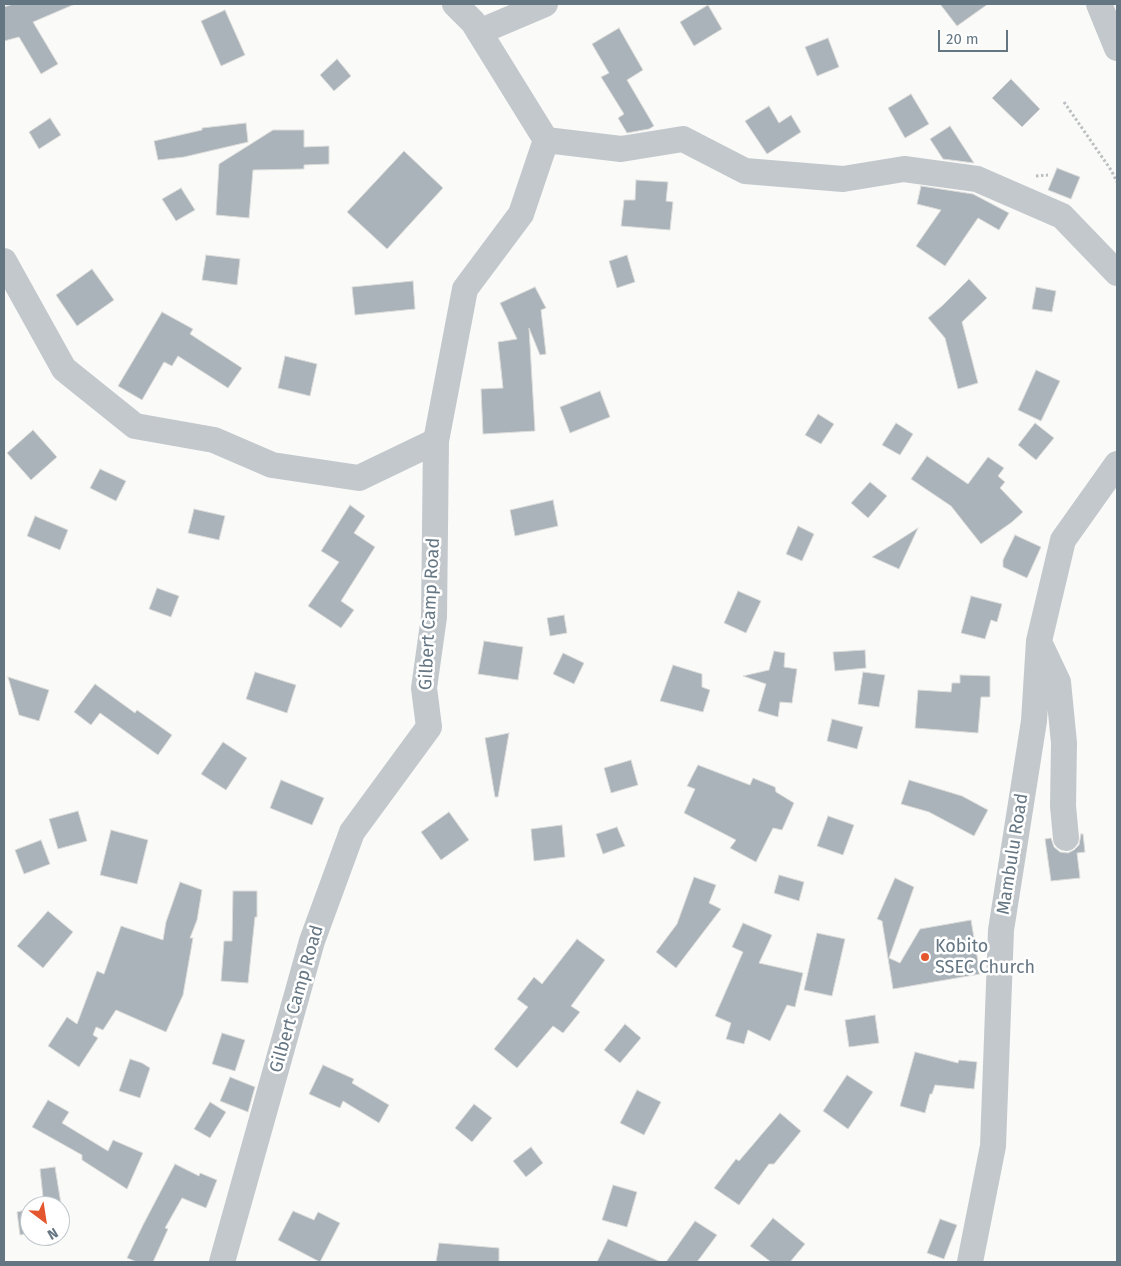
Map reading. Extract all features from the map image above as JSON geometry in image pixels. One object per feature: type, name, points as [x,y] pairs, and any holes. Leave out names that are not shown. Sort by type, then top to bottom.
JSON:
[{"type":"street","points":[[455,4],[473,22],[546,140],[621,149],[683,139],[745,170],[843,179],[904,169],[977,179],[1062,216],[1117,274]]},
{"type":"street","points":[[479,32],[545,4]]},
{"type":"street","points":[[1099,4],[1117,48]]},
{"type":"street","name":"Gilbert Camp Road","points":[[222,1262],[312,942],[352,832],[429,727],[424,688],[434,618],[436,441],[465,289],[521,214],[546,140]]},
{"type":"street","points":[[4,261],[64,369],[135,426],[214,440],[272,465],[359,478],[436,441]]},
{"type":"street","name":"Mambulu Road","points":[[970,1262],[993,1146],[1001,930],[1034,721],[1039,641],[1063,540],[1117,464]]},
{"type":"street","points":[[1039,641],[1058,682],[1064,743],[1063,806],[1066,838]]},
{"type":"path","points":[[1064,102],[1111,170],[1117,182]]},
{"type":"building","points":[[13,4],[75,4],[33,22],[58,64],[41,74],[19,37],[4,41],[4,7]]},
{"type":"building","points":[[940,4],[988,4],[957,26]]},
{"type":"building","points":[[708,5],[722,29],[694,46],[680,22]]},
{"type":"building","points":[[225,10],[245,55],[221,66],[201,21]]},
{"type":"building","points":[[619,28],[643,70],[627,80],[654,126],[649,129],[627,133],[618,118],[624,114],[601,77],[609,73],[592,44]]},
{"type":"building","points":[[828,38],[839,67],[817,76],[805,47]]},
{"type":"building","points":[[337,59],[351,76],[334,91],[320,75]]},
{"type":"building","points":[[1011,79],[1040,109],[1022,127],[992,98]]},
{"type":"building","points":[[911,94],[929,124],[905,138],[888,108]]},
{"type":"building","points":[[769,106],[779,123],[791,115],[801,132],[767,154],[745,121]]},
{"type":"building","points":[[50,118],[61,135],[39,149],[29,132]]},
{"type":"building","points":[[246,123],[248,142],[184,157],[158,160],[154,141],[202,130],[202,128]]},
{"type":"building","points":[[950,126],[974,163],[943,159],[930,139]]},
{"type":"building","points":[[273,130],[304,130],[304,147],[329,146],[329,164],[304,165],[304,169],[253,170],[249,218],[216,215],[219,164]]},
{"type":"building","points":[[404,151],[443,188],[387,249],[347,212]]},
{"type":"building","points":[[1057,168],[1080,177],[1071,199],[1048,190]]},
{"type":"building","points":[[636,180],[668,182],[666,201],[673,202],[670,230],[621,226],[624,200],[635,200]]},
{"type":"building","points":[[921,186],[973,194],[1009,213],[999,230],[978,218],[945,266],[916,246],[941,210],[917,204]]},
{"type":"building","points":[[181,188],[195,210],[176,221],[162,199]]},
{"type":"building","points":[[206,255],[240,259],[237,285],[202,280]]},
{"type":"building","points":[[627,255],[635,282],[617,288],[609,261]]},
{"type":"building","points":[[92,269],[114,300],[77,326],[56,295]]},
{"type":"building","points":[[969,279],[987,298],[962,322],[978,383],[958,389],[945,338],[928,318]]},
{"type":"building","points":[[413,281],[415,309],[355,315],[352,287]]},
{"type":"building","points":[[535,287],[546,308],[541,310],[546,354],[540,355],[529,328],[535,431],[483,434],[481,389],[503,388],[498,342],[517,339],[500,303]]},
{"type":"building","points":[[1036,287],[1056,291],[1052,312],[1032,309]]},
{"type":"building","points":[[162,312],[193,329],[190,334],[242,368],[228,388],[178,356],[172,366],[164,362],[142,400],[118,386]]},
{"type":"building","points":[[285,356],[317,364],[310,396],[278,388]]},
{"type":"building","points":[[1036,370],[1060,381],[1041,421],[1018,410]]},
{"type":"building","points":[[600,391],[610,417],[570,433],[560,407]]},
{"type":"building","points":[[818,414],[834,424],[821,444],[805,435]]},
{"type":"building","points":[[896,423],[913,434],[900,455],[882,445]]},
{"type":"building","points":[[1035,423],[1054,438],[1036,460],[1018,445]]},
{"type":"building","points":[[33,430],[57,457],[31,480],[7,453]]},
{"type":"building","points":[[927,456],[968,484],[988,457],[1004,468],[998,476],[1005,482],[1000,488],[1023,512],[981,544],[951,506],[911,479]]},
{"type":"building","points":[[100,469],[126,481],[116,501],[90,488]]},
{"type":"building","points":[[870,482],[887,496],[868,518],[851,503]]},
{"type":"building","points":[[553,500],[558,526],[515,536],[510,510]]},
{"type":"building","points":[[350,505],[365,516],[354,533],[375,547],[341,601],[354,610],[341,628],[308,606],[339,562],[321,551]]},
{"type":"building","points":[[194,509],[225,516],[219,540],[188,533]]},
{"type":"building","points":[[35,516],[68,530],[60,550],[27,536]]},
{"type":"building","points":[[798,526],[814,534],[802,561],[786,554]]},
{"type":"building","points":[[918,528],[899,569],[872,557],[893,544]]},
{"type":"building","points":[[1015,535],[1041,547],[1027,578],[1003,567],[1003,560]]},
{"type":"building","points":[[157,588],[179,596],[171,617],[149,609]]},
{"type":"building","points":[[738,591],[761,601],[746,633],[724,623]]},
{"type":"building","points":[[971,596],[1002,604],[997,622],[991,620],[985,639],[961,633]]},
{"type":"building","points":[[564,615],[567,633],[550,636],[547,618]]},
{"type":"building","points":[[484,641],[523,647],[518,680],[478,674]]},
{"type":"building","points":[[865,650],[866,668],[835,671],[833,652]]},
{"type":"building","points":[[774,651],[785,653],[784,667],[797,669],[792,703],[780,702],[778,717],[758,711],[766,684],[743,676],[769,670]]},
{"type":"building","points":[[563,653],[584,663],[574,684],[553,674]]},
{"type":"building","points":[[673,665],[702,674],[702,687],[710,690],[703,712],[660,701]]},
{"type":"building","points":[[255,672],[296,685],[287,713],[246,699]]},
{"type":"building","points":[[863,672],[885,675],[879,707],[858,704]]},
{"type":"building","points":[[960,675],[990,676],[990,697],[981,697],[978,733],[915,728],[918,690],[951,692],[952,683],[960,683]]},
{"type":"building","points":[[8,677],[49,690],[39,721],[19,715]]},
{"type":"building","points":[[95,684],[135,713],[137,710],[172,735],[158,755],[100,713],[91,725],[74,712]]},
{"type":"building","points":[[832,719],[863,727],[857,749],[827,741]]},
{"type":"building","points":[[509,733],[498,797],[495,797],[485,738]]},
{"type":"building","points":[[223,742],[247,758],[226,790],[201,774]]},
{"type":"building","points":[[631,760],[638,785],[611,793],[604,768]]},
{"type":"building","points":[[698,765],[750,785],[753,778],[775,787],[776,792],[794,803],[782,830],[773,828],[756,862],[730,848],[736,840],[684,813],[695,789],[687,786]]},
{"type":"building","points":[[281,780],[324,798],[312,825],[270,808]]},
{"type":"building","points":[[909,780],[962,796],[988,810],[974,836],[929,812],[901,804]]},
{"type":"building","points":[[78,811],[87,841],[58,849],[49,819]]},
{"type":"building","points":[[449,812],[469,840],[441,860],[421,832]]},
{"type":"building","points":[[828,816],[854,825],[843,855],[817,846]]},
{"type":"building","points":[[562,825],[565,857],[534,861],[531,829]]},
{"type":"building","points":[[617,827],[625,846],[603,854],[596,834]]},
{"type":"building","points":[[111,830],[148,840],[137,884],[100,875]]},
{"type":"building","points":[[1081,834],[1083,834],[1085,852],[1077,853],[1080,878],[1051,881],[1045,839],[1051,838],[1054,847],[1060,852],[1068,853],[1079,845]]},
{"type":"building","points":[[41,840],[50,864],[24,874],[15,850]]},
{"type":"building","points":[[779,875],[804,882],[799,901],[774,893]]},
{"type":"building","points":[[694,877],[716,885],[709,903],[721,909],[676,968],[656,952],[677,924]]},
{"type":"building","points":[[895,878],[914,887],[889,958],[900,963],[920,929],[971,920],[980,974],[893,989],[882,921],[877,919]]},
{"type":"building","points":[[180,882],[202,890],[197,920],[190,938],[193,938],[183,995],[166,1032],[116,1010],[103,1030],[96,1027],[93,1035],[98,1038],[79,1067],[48,1046],[67,1017],[77,1024],[97,971],[104,974],[121,926],[163,940],[166,922]]},
{"type":"building","points":[[233,891],[257,891],[257,917],[255,917],[248,983],[221,981],[224,941],[232,941]]},
{"type":"building","points":[[48,911],[73,932],[43,968],[17,946]]},
{"type":"building","points":[[743,923],[772,935],[759,963],[803,973],[795,1007],[787,1005],[770,1041],[748,1030],[744,1044],[726,1039],[731,1023],[715,1016],[743,952],[732,947]]},
{"type":"building","points":[[817,933],[845,939],[832,996],[804,990]]},
{"type":"building","points":[[577,939],[605,960],[571,1006],[580,1012],[563,1033],[553,1026],[517,1068],[494,1049],[528,1007],[517,999],[534,977],[542,984]]},
{"type":"building","points":[[875,1015],[879,1043],[849,1047],[845,1020]]},
{"type":"building","points":[[625,1024],[641,1038],[620,1063],[604,1050]]},
{"type":"building","points":[[222,1033],[245,1040],[235,1071],[212,1064]]},
{"type":"building","points":[[915,1052],[958,1063],[959,1060],[977,1062],[974,1089],[935,1085],[932,1094],[930,1094],[925,1113],[900,1106]]},
{"type":"building","points":[[130,1059],[150,1068],[140,1098],[119,1091]]},
{"type":"building","points":[[323,1065],[354,1079],[352,1083],[389,1105],[379,1123],[343,1101],[340,1108],[309,1094]]},
{"type":"building","points":[[847,1075],[873,1092],[848,1129],[823,1111]]},
{"type":"building","points":[[230,1077],[255,1087],[248,1112],[220,1101]]},
{"type":"building","points":[[637,1090],[661,1102],[644,1135],[620,1123]]},
{"type":"building","points":[[48,1100],[69,1112],[62,1123],[108,1151],[113,1140],[143,1153],[127,1189],[82,1160],[82,1155],[32,1127]]},
{"type":"building","points":[[210,1102],[226,1112],[210,1138],[194,1129]]},
{"type":"building","points":[[474,1104],[492,1118],[472,1142],[455,1128]]},
{"type":"building","points":[[780,1113],[801,1131],[774,1164],[769,1164],[739,1205],[714,1188],[736,1159],[739,1161]]},
{"type":"building","points":[[531,1147],[543,1163],[526,1177],[513,1161]]},
{"type":"building","points":[[175,1164],[199,1176],[200,1173],[217,1180],[206,1208],[182,1198],[165,1228],[168,1229],[153,1262],[137,1262],[127,1258],[143,1225]]},
{"type":"building","points":[[55,1167],[60,1196],[43,1196],[40,1169]]},
{"type":"building","points":[[613,1185],[637,1192],[627,1227],[602,1220]]},
{"type":"building","points":[[20,1211],[20,1235],[17,1212]]},
{"type":"building","points":[[293,1211],[314,1220],[318,1212],[340,1223],[320,1262],[278,1240]]},
{"type":"building","points":[[773,1218],[805,1244],[790,1262],[771,1262],[750,1246]]},
{"type":"building","points":[[940,1219],[957,1225],[944,1259],[927,1253]]},
{"type":"building","points":[[695,1221],[717,1235],[697,1262],[666,1262]]},
{"type":"building","points":[[608,1239],[661,1262],[597,1262]]},
{"type":"building","points":[[439,1243],[499,1248],[499,1262],[436,1262]]},
{"type":"place","name":"Kobito SSEC Church","points":[[925,957]]}]
